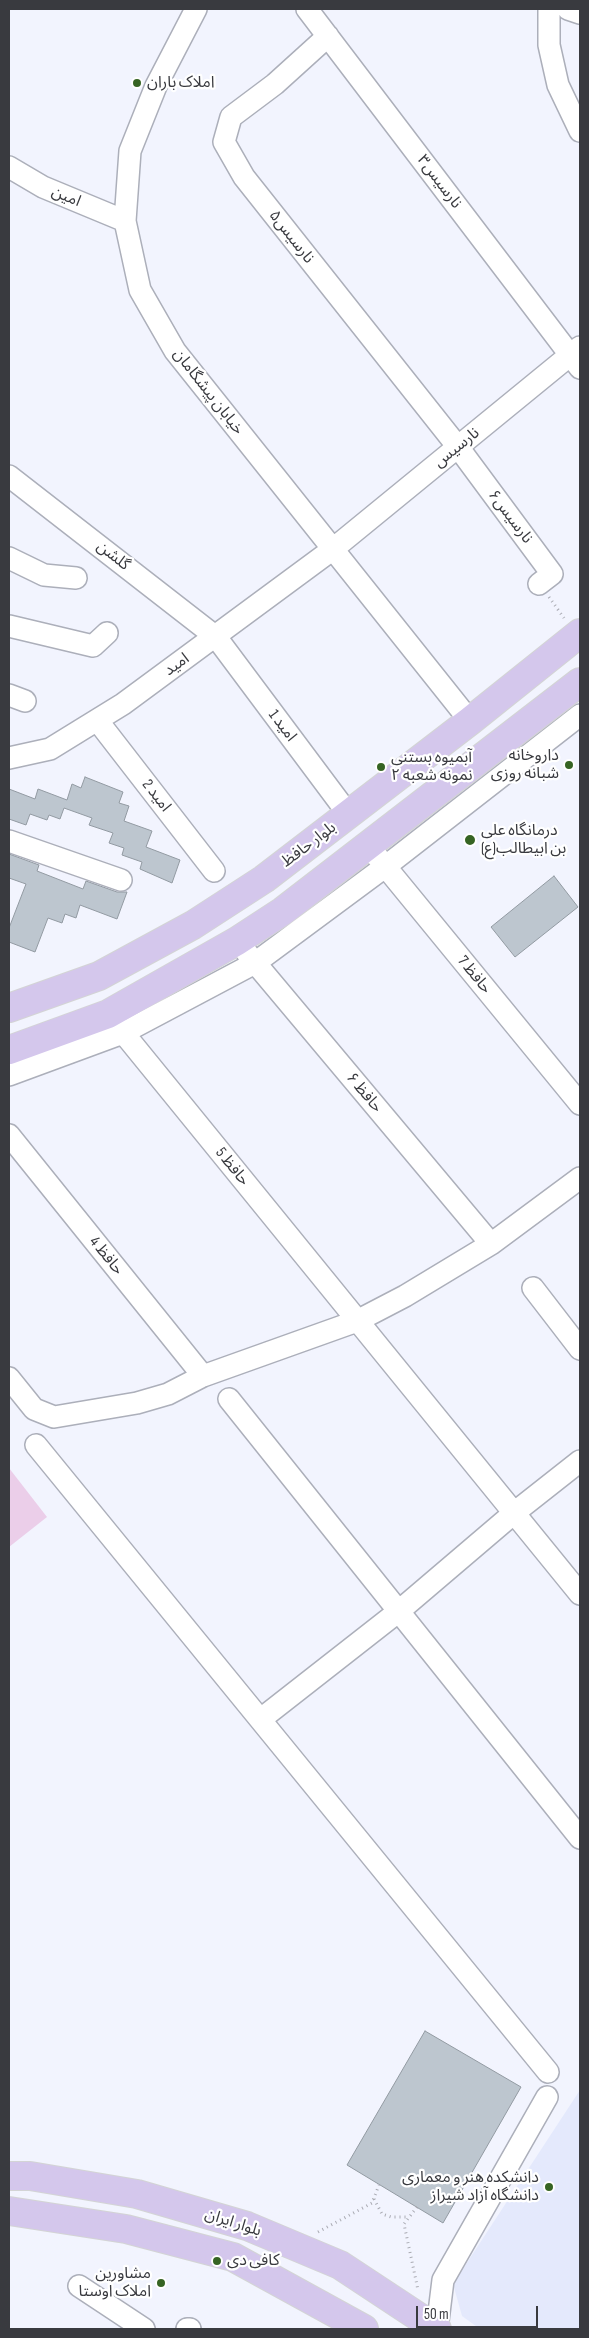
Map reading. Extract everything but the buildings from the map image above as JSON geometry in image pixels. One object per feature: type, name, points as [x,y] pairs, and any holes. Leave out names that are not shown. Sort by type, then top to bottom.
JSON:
[{"type":"main road","name":"بلوار حافظ","points":[[9,1008],[99,976],[193,925],[264,880],[470,721],[574,644]]},
{"type":"main road","points":[[9,1050],[115,1023],[283,911],[580,682]]},
{"type":"main road","name":"بلوار ایران","points":[[9,2176],[30,2176],[137,2194],[247,2226],[340,2265],[433,2326]]},
{"type":"main road","points":[[126,2229],[125,2213],[129,2202],[137,2194]]},
{"type":"main road","name":"بلوار ایران","points":[[9,2211],[126,2229],[233,2258],[364,2329]]},
{"type":"street","name":"خیابان پیشگامان","points":[[196,9],[156,86],[130,152],[125,221],[140,290],[175,351],[470,721]]},
{"type":"street","name":"نارسیس۳","points":[[307,9],[577,357]]},
{"type":"street","points":[[549,9],[549,45],[558,85],[580,131]]},
{"type":"street","points":[[568,9],[580,13]]},
{"type":"street","name":"نارسیس۵","points":[[328,36],[275,84],[231,117],[224,142],[244,177],[458,447]]},
{"type":"street","name":"امین","points":[[9,167],[43,187],[125,221]]},
{"type":"street","name":"نارسیس","points":[[333,549],[458,447],[577,357]]},
{"type":"street","name":"نارسیس۶","points":[[458,447],[552,574],[539,584]]},
{"type":"street","name":"گلشن","points":[[9,476],[216,637]]},
{"type":"street","name":"امید","points":[[9,758],[50,748],[97,720],[216,637],[333,549]]},
{"type":"street","points":[[9,558],[44,575],[76,578]]},
{"type":"street","points":[[9,626],[93,646],[107,633]]},
{"type":"street","name":"امید 1","points":[[216,637],[349,815]]},
{"type":"street","points":[[9,1075],[115,1023],[255,963],[386,866],[580,715]]},
{"type":"street","name":"امید 2","points":[[97,720],[214,871]]},
{"type":"street","points":[[496,745],[512,768]]},
{"type":"street","points":[[9,841],[121,880]]},
{"type":"street","name":"حافظ 7","points":[[368,845],[580,1104]]},
{"type":"street","name":"حافظ ۶","points":[[237,941],[491,1244]]},
{"type":"street","name":"حافظ 5","points":[[115,1023],[580,1594]]},
{"type":"street","name":"حافظ 4","points":[[9,1135],[203,1376]]},
{"type":"street","points":[[9,1378],[34,1409],[54,1417],[137,1403],[168,1394],[203,1376],[357,1321],[405,1296],[491,1244],[580,1178]]},
{"type":"street","points":[[534,1288],[580,1349]]},
{"type":"street","points":[[229,1400],[580,1838]]},
{"type":"street","points":[[36,1445],[548,2072]]},
{"type":"street","points":[[260,1720],[399,1611],[514,1513],[580,1461]]},
{"type":"street","points":[[433,2326],[443,2280],[547,2097]]},
{"type":"street","points":[[79,2286],[144,2329]]},
{"type":"path","points":[[539,584],[574,644]]},
{"type":"path","points":[[293,2245],[372,2203],[380,2185]]},
{"type":"path","points":[[374,2199],[382,2214],[391,2217],[409,2217]]},
{"type":"path","points":[[417,2207],[404,2224],[433,2326]]},
{"type":"shaded area","points":[[9,1468],[47,1517],[9,1547]]},
{"type":"shaded area","name":"دانشکده هنر و معماری دانشگاه آزاد شیراز","points":[[580,2090],[580,2329],[480,2329],[462,2316],[453,2284]]},
{"type":"place","name":"املاک باران","points":[[137,83]]},
{"type":"place","name":"داروخانه شبانه روزی","points":[[569,765]]},
{"type":"place","name":"آبمیوه بستنی نمونه شعبه ۲","points":[[381,767]]},
{"type":"place","name":"درمانگاه علی بن ابیطالب(ع)","points":[[470,840]]},
{"type":"place","name":"دانشکده هنر و معماری دانشگاه آزاد شیراز","points":[[549,2187]]},
{"type":"place","name":"کافی دی","points":[[217,2261]]},
{"type":"place","name":"مشاورین املاک اوستا","points":[[161,2283]]}]
